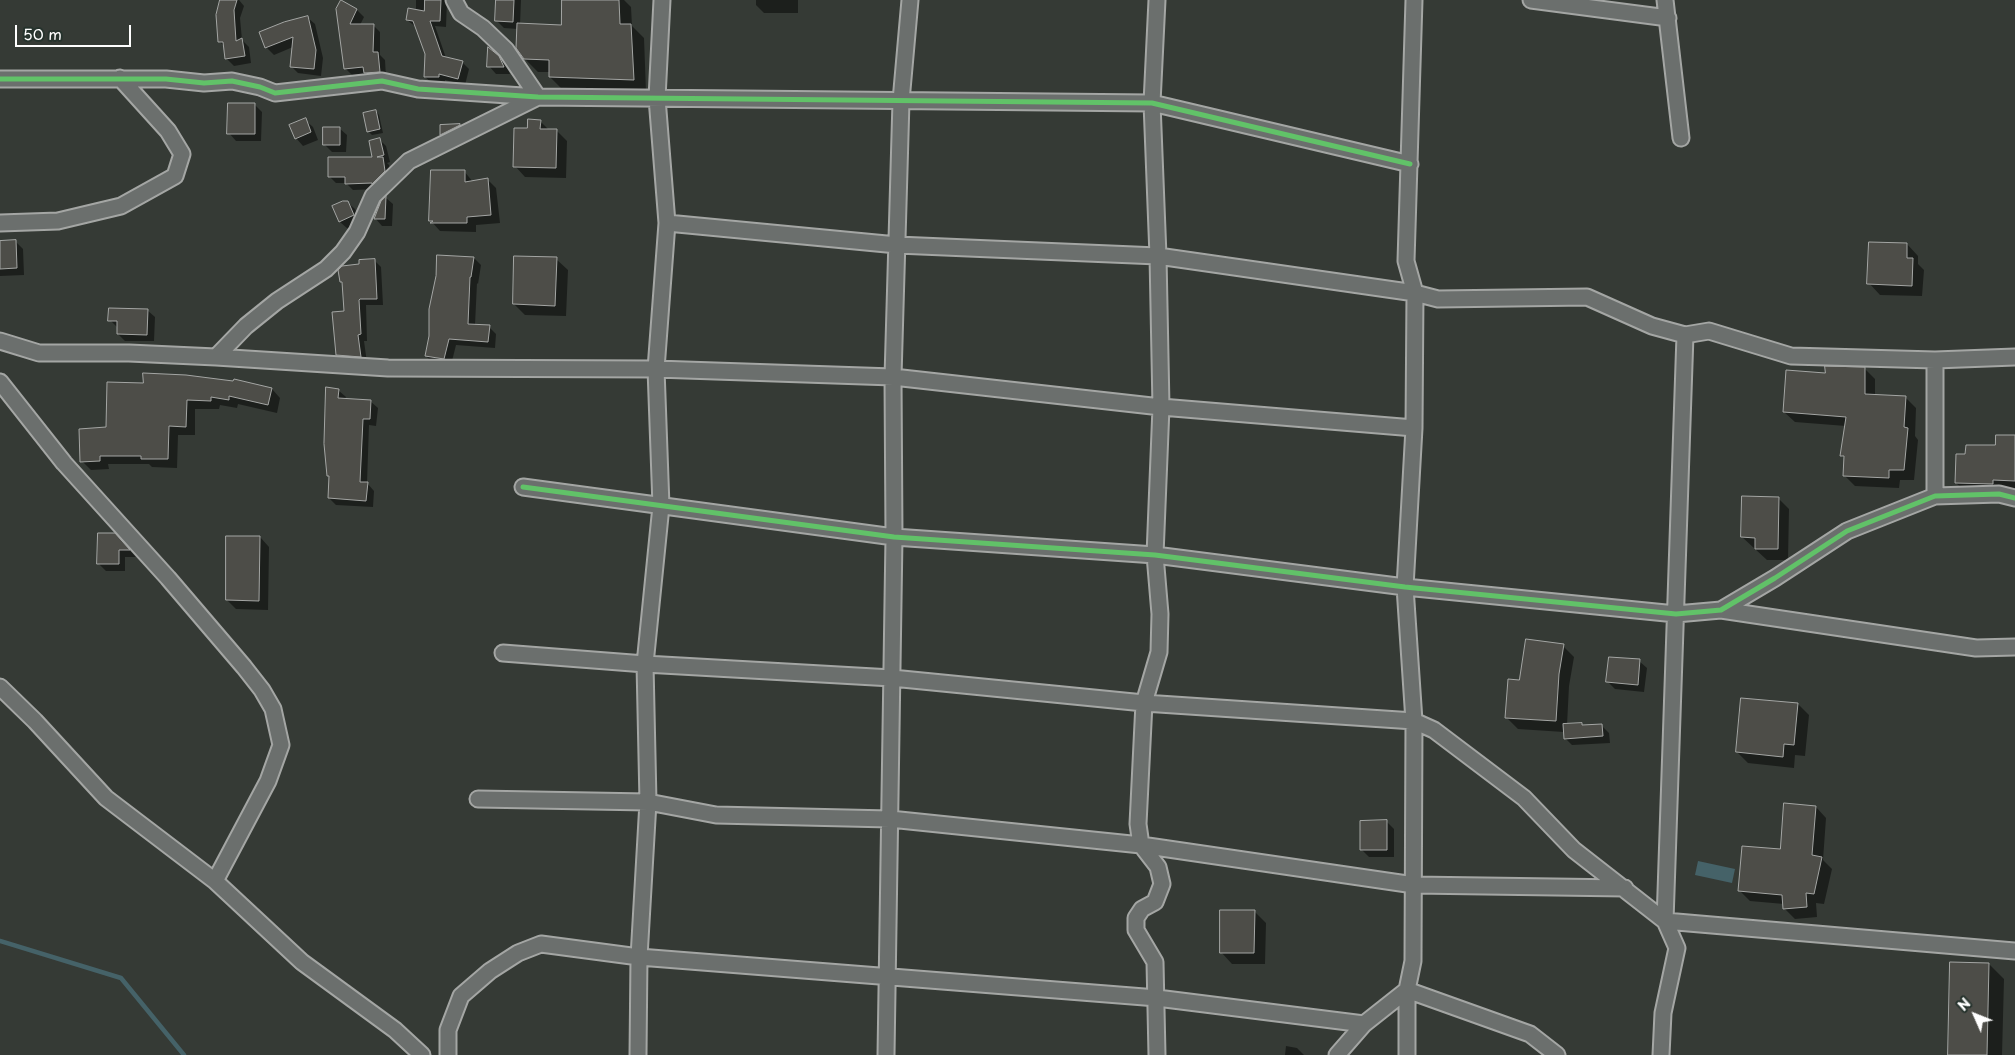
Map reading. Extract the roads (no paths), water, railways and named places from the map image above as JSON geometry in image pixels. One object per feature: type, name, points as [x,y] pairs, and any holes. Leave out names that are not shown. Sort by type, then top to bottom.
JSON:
[{"type":"street","points":[[454,0],[461,12],[483,28],[506,50],[538,97]]},
{"type":"street","points":[[638,1055],[639,957],[648,802],[645,664],[661,506],[656,369],[667,222],[657,98],[662,0]]},
{"type":"street","points":[[886,1055],[897,245],[901,100],[910,0]]},
{"type":"street","points":[[1157,0],[1152,103],[1161,407],[1155,555],[1160,614],[1160,652],[1144,703],[1138,824],[1141,845],[1158,866],[1162,884],[1155,902],[1142,909],[1136,918],[1136,930],[1155,962],[1157,1055]]},
{"type":"street","points":[[1407,1055],[1407,990],[1413,961],[1414,721],[1405,587],[1414,428],[1415,293],[1406,261],[1414,0]]},
{"type":"street","points":[[1531,0],[1668,18]]},
{"type":"street","points":[[1664,0],[1668,18],[1681,138]]},
{"type":"street","points":[[0,223],[58,221],[121,206],[174,176],[182,154],[168,131],[120,78]]},
{"type":"street","points":[[0,79],[120,78],[166,79],[204,83],[232,81],[260,87],[275,93],[382,81],[418,89],[538,97],[1152,103],[1410,164]]},
{"type":"street","points":[[216,357],[246,326],[276,301],[326,269],[343,252],[358,232],[374,196],[389,178],[409,161],[538,97]]},
{"type":"street","points":[[667,222],[897,245],[1158,256],[1415,293],[1438,299],[1587,297],[1652,326],[1685,335],[1709,331],[1791,356],[1935,360],[2015,357]]},
{"type":"street","points":[[1661,1055],[1663,1013],[1677,948],[1665,921],[1685,335]]},
{"type":"street","points":[[0,342],[38,353],[129,353],[388,368],[656,369],[894,377],[1161,407],[1414,428]]},
{"type":"street","points":[[1935,360],[1935,496]]},
{"type":"street","points":[[0,382],[64,463],[168,578],[244,667],[262,690],[273,710],[281,745],[268,781],[215,881]]},
{"type":"street","points":[[523,487],[894,536],[1155,555],[1405,587],[1676,614],[1721,610],[1976,648],[2015,647]]},
{"type":"street","points":[[1721,610],[1847,532],[1935,496],[1999,494],[2015,498]]},
{"type":"street","points":[[503,653],[645,664],[892,678],[1144,703],[1414,721],[1434,730],[1524,798],[1574,850],[1665,921],[2015,951]]},
{"type":"street","points":[[0,687],[35,721],[106,798],[215,881],[302,962],[396,1030],[422,1055]]},
{"type":"street","points":[[478,799],[648,802],[716,815],[890,819],[1141,845],[1414,885],[1625,888]]},
{"type":"street","points":[[448,1055],[448,1030],[461,996],[490,971],[518,953],[541,944],[639,957],[1157,998],[1364,1024]]},
{"type":"street","points":[[1337,1055],[1364,1024],[1407,990]]},
{"type":"street","points":[[1407,990],[1530,1034],[1557,1055]]},
{"type":"water","points":[[1698,861],[1735,869],[1732,883],[1695,875]]},
{"type":"waterway","points":[[0,941],[121,978],[184,1055]]}]
